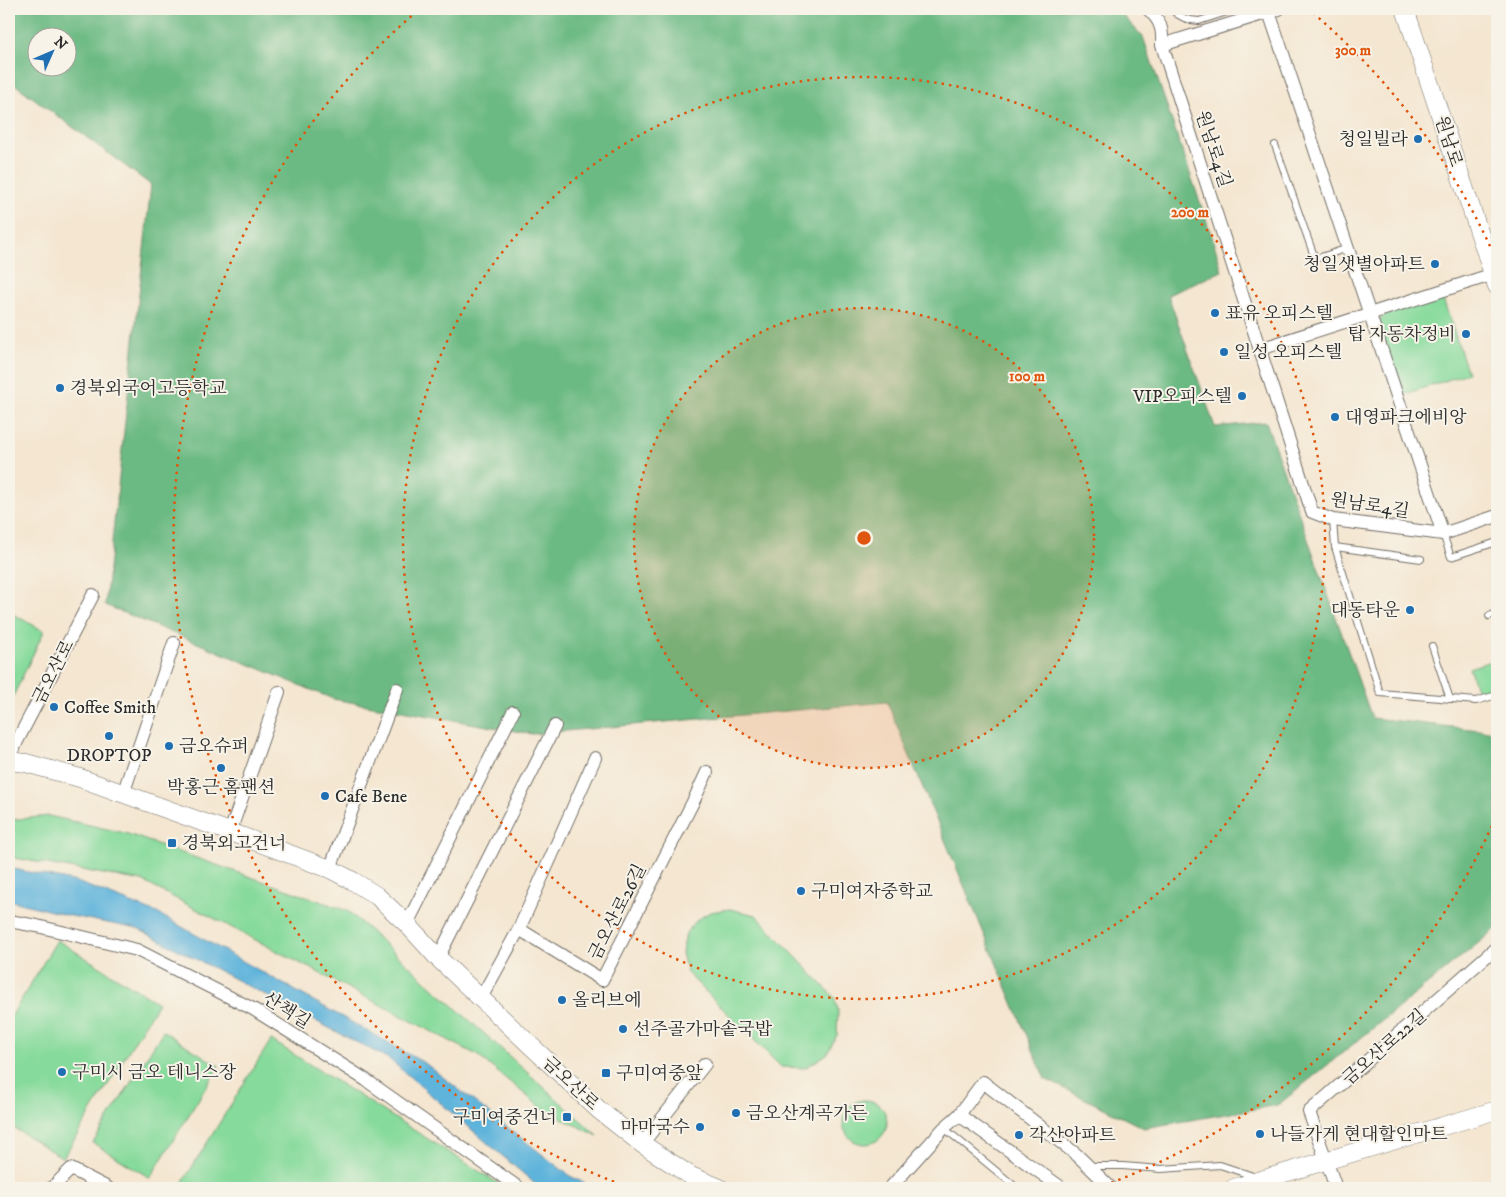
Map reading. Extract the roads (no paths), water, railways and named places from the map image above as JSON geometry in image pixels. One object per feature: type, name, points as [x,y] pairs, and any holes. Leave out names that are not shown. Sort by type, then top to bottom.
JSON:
[{"type":"street","name":"원남로4길","points":[[1148,9],[1158,19],[1163,31],[1162,45],[1312,512],[1334,520],[1443,534],[1497,516]]},
{"type":"street","name":"원남로","points":[[1370,314],[1496,277],[1405,9]]},
{"type":"street","name":"원남로4길","points":[[1162,45],[1242,14],[1272,10],[1348,248],[1443,534]]},
{"type":"street","points":[[1260,349],[1370,314]]},
{"type":"street","name":"금오산로","points":[[93,595],[10,752],[26,763],[80,778],[330,869],[354,881],[377,896],[407,924],[438,958],[599,1110],[642,1144],[691,1176],[720,1188]]},
{"type":"street","points":[[124,794],[174,643]]},
{"type":"street","points":[[330,869],[397,689]]},
{"type":"street","points":[[230,832],[279,692]]},
{"type":"street","points":[[407,924],[513,712]]},
{"type":"street","points":[[438,958],[555,726]]},
{"type":"street","points":[[482,998],[519,929],[595,758]]},
{"type":"street","name":"금오산로26길","points":[[519,929],[602,980],[707,772]]},
{"type":"street","name":"산책길","points":[[9,921],[137,950],[253,1009],[366,1080],[520,1188]]},
{"type":"street","name":"금오산로22길","points":[[1326,1160],[1309,1112],[1497,947]]},
{"type":"street","points":[[642,1144],[705,1064]]},
{"type":"street","points":[[894,1187],[944,1128],[959,1114],[983,1082],[1089,1166],[1111,1188]]},
{"type":"street","points":[[1234,1188],[1497,1110]]},
{"type":"street","points":[[959,1114],[1059,1186],[1059,1188]]},
{"type":"street","points":[[1326,1160],[1336,1188]]},
{"type":"street","points":[[52,1188],[71,1169],[108,1188]]},
{"type":"lane","points":[[1171,9],[1192,22],[1236,9]]},
{"type":"lane","points":[[1275,145],[1315,259],[1348,248]]},
{"type":"lane","points":[[1334,520],[1335,547],[1380,693],[1476,701],[1497,695]]},
{"type":"lane","points":[[1443,534],[1450,557],[1497,542]]},
{"type":"lane","points":[[1335,547],[1421,559]]},
{"type":"lane","points":[[1489,616],[1497,613]]},
{"type":"lane","points":[[1432,646],[1450,699]]},
{"type":"lane","points":[[944,1128],[1017,1188]]},
{"type":"lane","points":[[1089,1166],[1161,1169],[1220,1165],[1263,1179]]},
{"type":"water","points":[[9,868],[77,882],[157,913],[426,1064],[570,1176],[594,1188],[540,1188],[389,1059],[138,929],[66,915],[9,900]]},
{"type":"place","name":"청일빌라","points":[[1418,139]]},
{"type":"place","name":"청일샛별아파트","points":[[1435,264]]},
{"type":"place","name":"표유 오피스텔","points":[[1215,313]]},
{"type":"place","name":"탑 자동차정비","points":[[1466,334]]},
{"type":"place","name":"일성 오피스텔","points":[[1224,352]]},
{"type":"place","name":"경북외국어고등학교","points":[[60,388]]},
{"type":"place","name":"VIP오피스텔","points":[[1242,396]]},
{"type":"place","name":"대영파크에비앙","points":[[1335,417]]},
{"type":"place","name":"대동타운","points":[[1410,610]]},
{"type":"place","name":"Coffee Smith","points":[[54,707]]},
{"type":"place","name":"DROPTOP","points":[[109,736]]},
{"type":"place","name":"금오슈퍼","points":[[169,746]]},
{"type":"place","name":"박홍근 홈팬션","points":[[221,768]]},
{"type":"place","name":"Cafe Bene","points":[[325,796]]},
{"type":"place","name":"경북외고건너","points":[[172,843]]},
{"type":"place","name":"구미여자중학교","points":[[801,891]]},
{"type":"place","name":"올리브에","points":[[562,1000]]},
{"type":"place","name":"선주골가마솥국밥","points":[[623,1029]]},
{"type":"place","name":"구미시 금오 테니스장","points":[[62,1072]]},
{"type":"place","name":"구미여중앞","points":[[606,1073]]},
{"type":"place","name":"금오산계곡가든","points":[[736,1113]]},
{"type":"place","name":"구미여중건너","points":[[567,1117]]},
{"type":"place","name":"마마국수","points":[[700,1127]]},
{"type":"place","name":"나들가게 현대할인마트","points":[[1260,1134]]},
{"type":"place","name":"각산아파트","points":[[1019,1135]]}]
